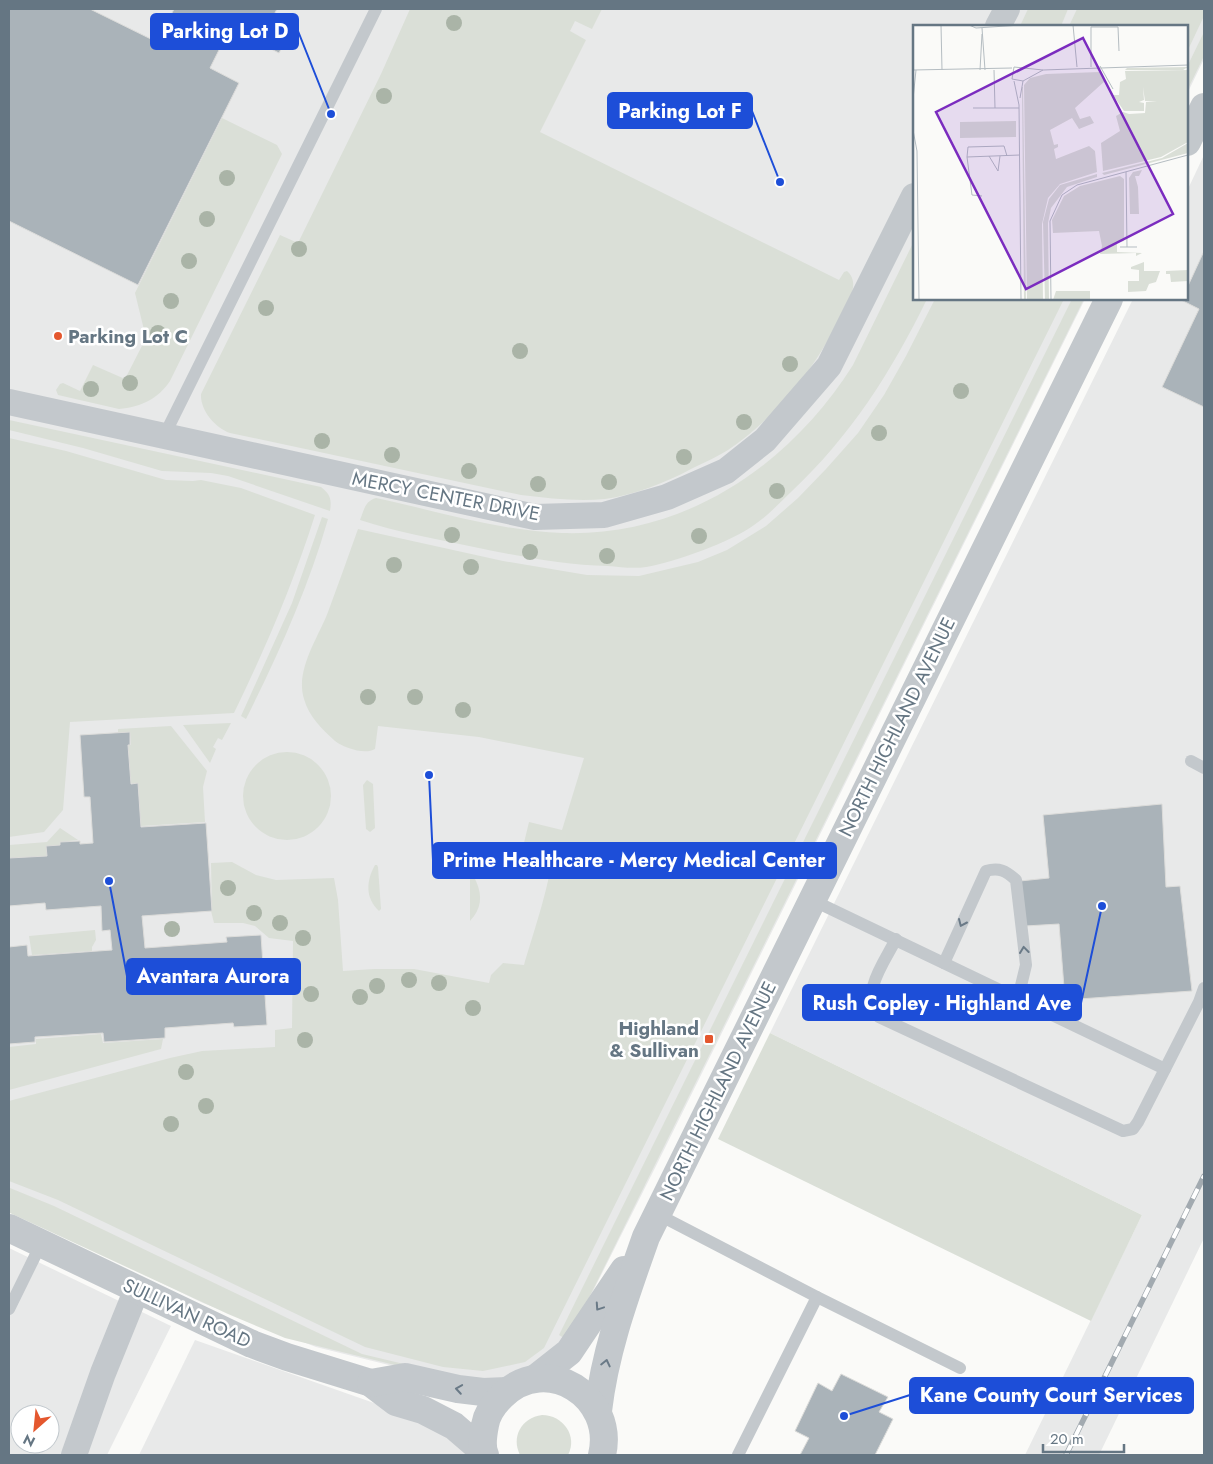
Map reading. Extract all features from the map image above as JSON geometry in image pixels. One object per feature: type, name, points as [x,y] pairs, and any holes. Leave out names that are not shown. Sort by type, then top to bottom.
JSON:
[{"type":"street","points":[[999,25],[1007,9]]},
{"type":"street","points":[[1188,140],[1204,107]]},
{"type":"street","name":"MERCY CENTER DRIVE","points":[[9,402],[535,517],[604,515],[667,497],[726,471],[765,440],[829,366],[913,198]]},
{"type":"street","name":"NORTH HIGHLAND AVENUE","points":[[598,1411],[601,1384],[616,1322],[651,1226],[1109,300]]},
{"type":"street","name":"NORTH HIGHLAND AVENUE","points":[[536,1378],[569,1352],[651,1226]]},
{"type":"street","name":"SULLIVAN ROAD","points":[[9,1228],[252,1344],[371,1383],[396,1402],[423,1410],[454,1426],[484,1453]]},
{"type":"street","points":[[74,1455],[103,1373],[137,1289]]},
{"type":"street","name":"SULLIVAN ROAD","points":[[371,1383],[405,1377],[458,1389],[484,1392],[507,1390]]},
{"type":"street","name":"SULLIVAN ROAD","points":[[484,1453],[483,1435],[486,1418],[494,1403],[507,1390],[536,1378],[555,1379],[572,1385],[587,1396],[598,1411],[604,1426],[606,1451]]},
{"type":"lane","points":[[164,436],[376,9]]},
{"type":"lane","points":[[1191,761],[1204,768]]},
{"type":"lane","points":[[944,963],[986,871],[995,868],[1006,871],[1016,880],[1026,965],[1018,998]]},
{"type":"lane","points":[[812,900],[1165,1069]]},
{"type":"lane","points":[[896,939],[871,988],[871,1000],[874,1010],[879,1017],[1123,1131],[1133,1129],[1138,1122],[1200,1002],[1204,988]]},
{"type":"lane","points":[[651,1226],[817,1298],[960,1368]]},
{"type":"lane","points":[[9,1308],[42,1244]]},
{"type":"lane","points":[[738,1455],[817,1298]]},
{"type":"shaded area","points":[[9,9],[1204,9],[1204,59],[1188,92],[1188,25],[913,25],[913,300],[1085,300],[577,1323],[555,1352],[530,1372],[497,1381],[409,1370],[316,1347],[203,1303],[9,1209]]},
{"type":"shaded area","points":[[410,9],[602,9],[592,29],[575,21],[570,31],[586,40],[540,132],[839,280],[844,272],[847,271],[850,274],[853,283],[851,296],[830,337],[813,364],[780,405],[742,440],[715,458],[649,488],[605,499],[574,500],[521,495],[230,433],[224,431],[210,418],[203,406],[201,394],[280,235],[298,243],[381,74]]},
{"type":"shaded area","points":[[1028,9],[1068,9],[1061,25],[1020,25]]},
{"type":"shaded area","points":[[1077,9],[1204,9],[1204,16],[1188,50],[1188,25],[1069,25]]},
{"type":"shaded area","points":[[1204,32],[1204,56],[1188,89],[1188,65]]},
{"type":"shaded area","points":[[222,118],[277,145],[282,154],[170,381],[160,393],[148,401],[119,409],[58,395],[56,390],[63,383],[80,391],[93,365],[125,379],[146,338],[135,293]]},
{"type":"shaded area","points":[[1204,155],[1204,1238],[1099,1455],[1025,1455],[1142,1215],[770,1033],[1133,300],[1188,300],[1188,189]]},
{"type":"shaded area","points":[[913,243],[913,300],[927,300],[914,326],[884,377],[851,426],[812,471],[764,518],[732,538],[672,561],[646,567],[627,568],[574,564],[524,557],[416,535],[360,520],[367,504],[376,498],[516,529],[562,533],[607,531],[650,523],[691,508],[730,488],[765,464],[798,434],[827,401],[853,365]]},
{"type":"shaded area","points":[[934,300],[1064,300],[544,1348],[525,1362],[483,1371],[443,1367],[365,1347],[58,1200],[9,1181],[9,1101],[202,1051],[275,1047],[275,1030],[292,1028],[293,941],[269,938],[255,926],[243,923],[214,923],[211,911],[211,863],[232,862],[256,875],[276,880],[334,878],[338,900],[343,971],[414,969],[489,983],[491,975],[503,963],[524,965],[547,887],[552,857],[551,848],[547,848],[542,856],[522,851],[529,822],[562,830],[584,758],[479,737],[378,726],[375,749],[360,751],[339,744],[325,732],[316,722],[306,705],[302,688],[303,677],[309,654],[328,612],[358,529],[503,561],[587,575],[639,576],[698,562],[727,550],[766,526],[798,498],[858,433],[884,395]]},
{"type":"shaded area","points":[[1072,300],[1084,300],[579,1318],[567,1340],[559,1335]]},
{"type":"shaded area","points":[[9,420],[321,487],[330,497],[330,511],[228,476],[211,473],[162,471],[83,448],[9,430]]},
{"type":"shaded area","points":[[9,438],[66,451],[166,480],[201,480],[241,488],[315,515],[298,566],[278,615],[234,713],[70,722],[63,810],[44,832],[9,837]]},
{"type":"shaded area","points":[[322,517],[328,519],[302,596],[270,671],[246,719],[241,716],[292,603]]},
{"type":"shaded area","points":[[231,723],[222,740],[218,738],[213,747],[216,749],[210,763],[183,725]]},
{"type":"shaded area","points":[[171,726],[207,771],[203,787],[205,822],[141,826],[138,783],[131,783],[128,745],[131,745],[130,732],[118,732],[118,729]]},
{"type":"shaded area","points":[[287,752],[304,756],[318,765],[327,779],[331,796],[327,813],[318,827],[304,836],[287,840],[270,836],[256,827],[247,813],[243,796],[247,779],[256,765],[270,756]]},
{"type":"shaded area","points":[[367,780],[373,784],[375,828],[370,832],[366,829],[363,785]]},
{"type":"shaded area","points":[[60,828],[78,840],[60,842],[60,845],[46,846],[47,856],[9,858],[9,845],[47,842]]},
{"type":"shaded area","points":[[375,865],[378,867],[381,909],[379,911],[371,901],[368,889]]},
{"type":"shaded area","points":[[470,872],[480,892],[480,903],[477,912],[470,921]]},
{"type":"shaded area","points":[[95,930],[96,940],[92,951],[32,955],[29,936]]},
{"type":"shaded area","points":[[770,1033],[1142,1215],[1091,1321],[718,1139]]},
{"type":"shaded area","points":[[101,1034],[103,1043],[163,1039],[161,1049],[9,1090],[9,1047],[36,1044],[36,1039]]},
{"type":"shaded area","points":[[10,1188],[54,1206],[362,1354],[429,1370],[456,1380],[285,1338],[228,1314],[10,1213]]},
{"type":"shaded area","points":[[9,1248],[171,1326],[107,1455],[9,1455]]},
{"type":"shaded area","points":[[195,1340],[428,1422],[468,1455],[139,1455]]},
{"type":"shaded area","points":[[542,1415],[556,1419],[567,1428],[571,1441],[568,1455],[520,1455],[517,1435],[520,1429],[528,1420]]},
{"type":"building","points":[[9,9],[90,9],[157,42],[174,9],[277,9],[268,26],[288,36],[279,53],[259,43],[256,49],[227,34],[210,68],[239,83],[138,285],[9,221]]},
{"type":"building","points":[[1204,251],[1204,407],[1162,387],[1199,309],[1181,300],[1188,300],[1188,286]]},
{"type":"building","points":[[130,732],[130,745],[128,745],[131,784],[138,783],[141,827],[206,823],[212,911],[142,916],[145,948],[227,942],[226,937],[261,935],[267,1025],[234,1027],[233,1023],[165,1028],[165,1038],[104,1042],[103,1033],[35,1037],[35,1042],[9,1044],[9,947],[27,945],[28,956],[112,950],[110,930],[102,931],[101,906],[46,910],[45,903],[9,906],[9,858],[47,856],[46,846],[60,845],[60,842],[80,841],[80,844],[93,843],[90,797],[84,797],[80,735]]},
{"type":"building","points":[[1162,804],[1166,887],[1180,886],[1192,991],[1065,1000],[1059,924],[1025,926],[1020,881],[1049,878],[1043,815]]},
{"type":"building","points":[[841,1374],[888,1397],[879,1412],[893,1419],[875,1455],[800,1455],[809,1438],[795,1431],[818,1383],[832,1391]]},
{"type":"railway","points":[[1066,1455],[1204,1176]]},
{"type":"place","name":"Parking Lot D","points":[[331,114]]},
{"type":"place","name":"Parking Lot F","points":[[780,182]]},
{"type":"place","name":"Parking Lot C","points":[[58,336]]},
{"type":"place","name":"Prime Healthcare - Mercy Medical Center","points":[[429,775]]},
{"type":"place","name":"Avantara Aurora","points":[[109,881]]},
{"type":"place","name":"Rush Copley - Highland Ave","points":[[1102,906]]},
{"type":"place","name":"Highland & Sullivan","points":[[709,1039]]},
{"type":"place","name":"Kane County Court Services","points":[[844,1416]]}]
